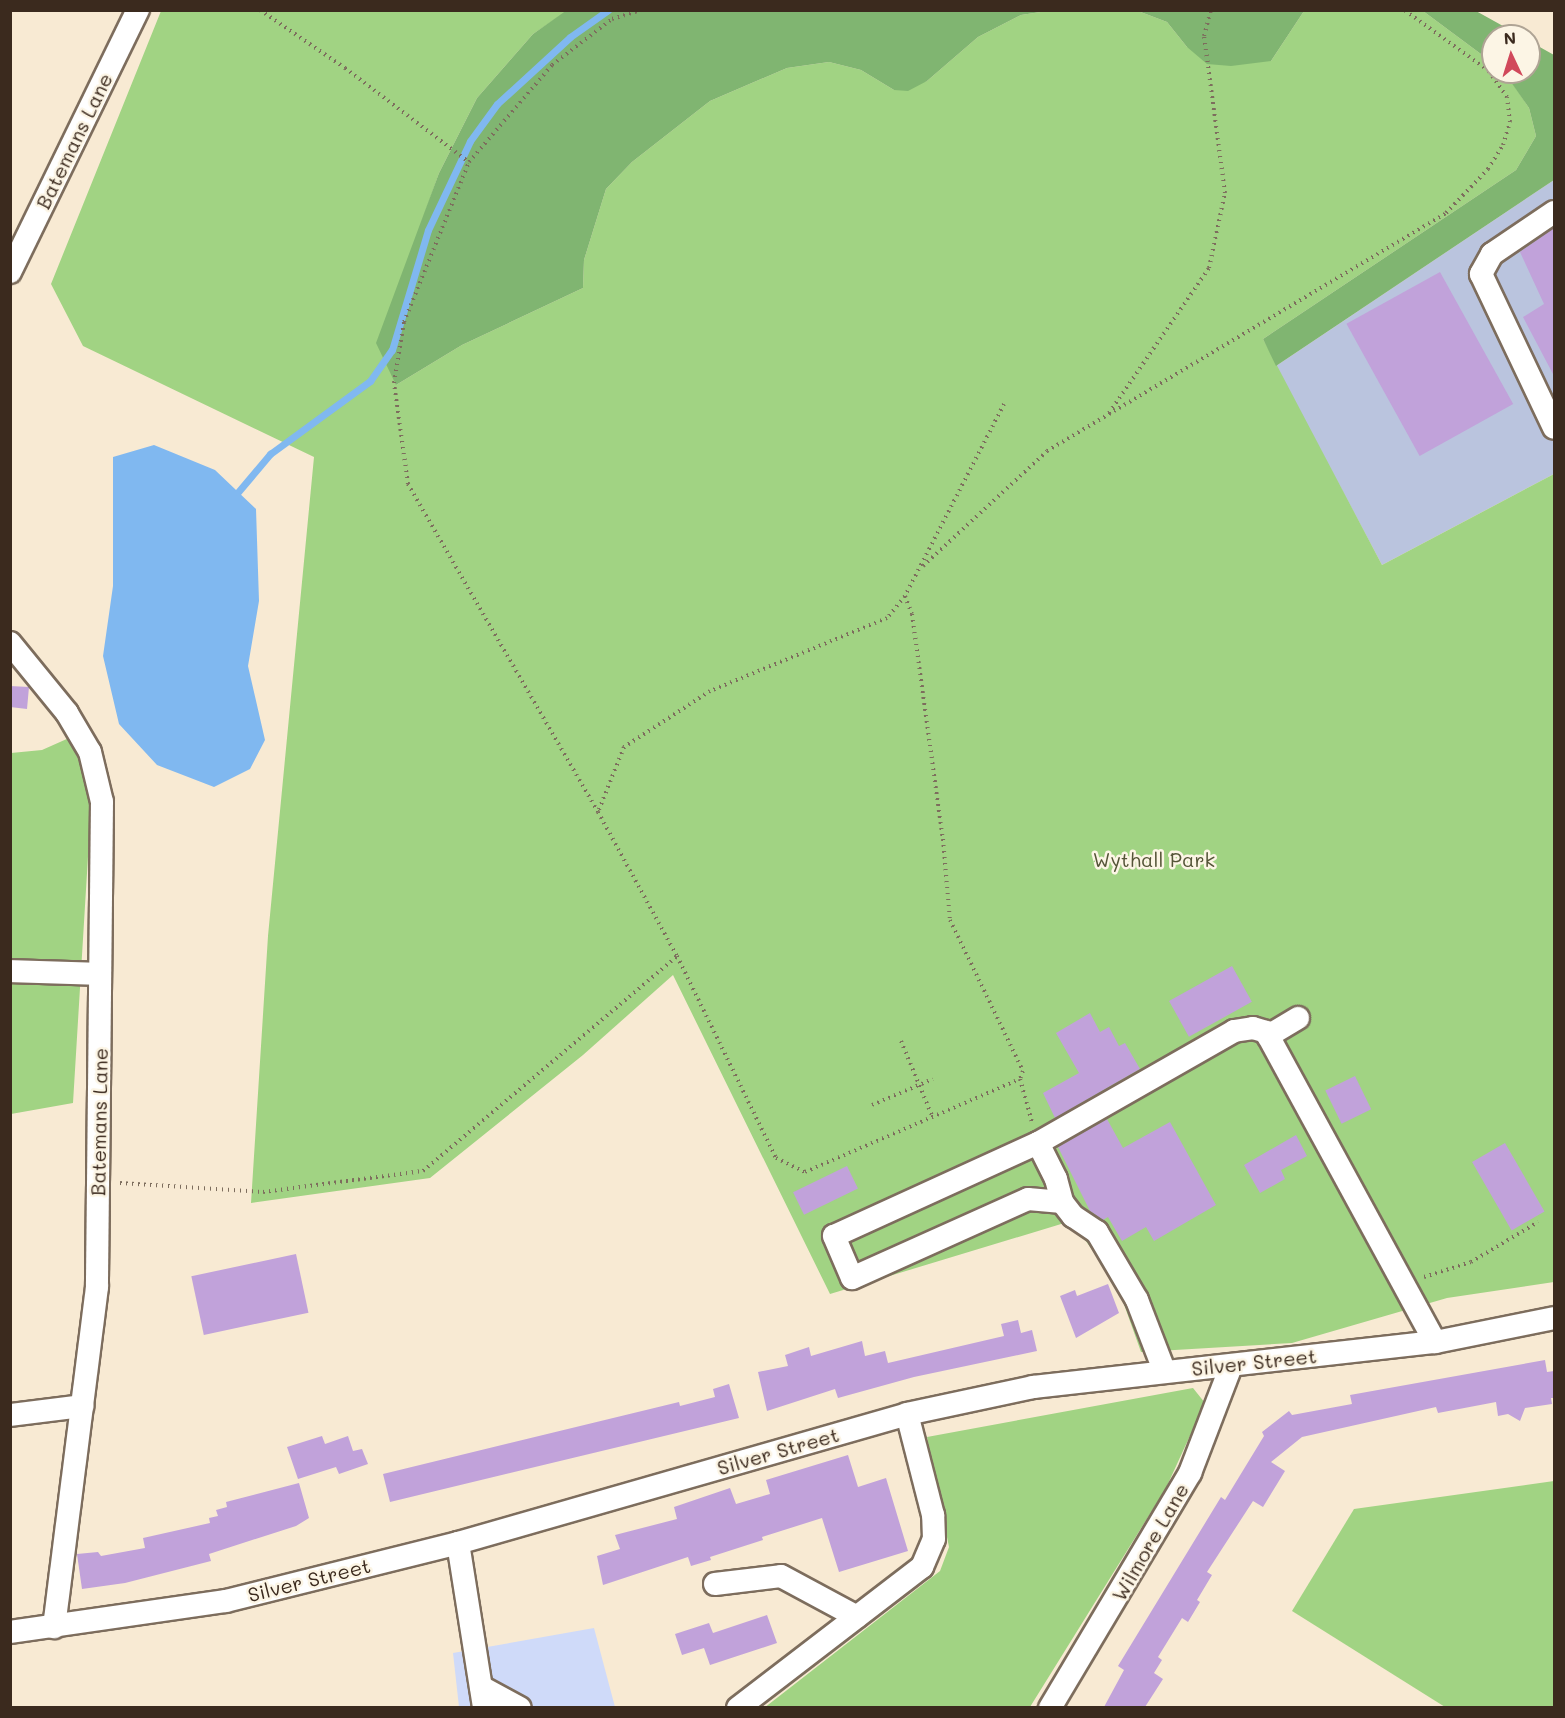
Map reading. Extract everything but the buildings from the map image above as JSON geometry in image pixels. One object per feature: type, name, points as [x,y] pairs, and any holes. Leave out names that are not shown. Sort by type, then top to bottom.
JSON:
[{"type":"street","name":"Batemans Lane","points":[[10,272],[138,10]]},
{"type":"street","points":[[1554,213],[1492,254],[1481,274],[1554,428]]},
{"type":"street","name":"Batemans Lane","points":[[10,643],[67,712],[90,752],[102,802],[97,1287],[54,1627]]},
{"type":"street","points":[[10,971],[100,974]]},
{"type":"street","points":[[1268,1036],[1298,1018]]},
{"type":"street","points":[[1062,1202],[1028,1199],[852,1278],[834,1236],[1038,1143],[1234,1031],[1253,1028],[1268,1036],[1435,1342]]},
{"type":"street","points":[[1038,1143],[1056,1179],[1062,1202],[1073,1216],[1097,1232],[1137,1300],[1164,1370]]},
{"type":"street","name":"Silver Street","points":[[10,1632],[226,1601],[458,1543],[907,1414],[1033,1387],[1164,1370],[1231,1366],[1435,1342],[1554,1318]]},
{"type":"street","name":"Wilmore Lane","points":[[1050,1707],[1190,1473],[1231,1366]]},
{"type":"street","points":[[10,1414],[82,1406]]},
{"type":"street","points":[[738,1707],[922,1567],[934,1539],[926,1483],[907,1414]]},
{"type":"street","points":[[458,1543],[482,1697],[520,1707]]},
{"type":"street","points":[[715,1584],[781,1576],[858,1617]]},
{"type":"path","points":[[260,10],[345,68],[469,162]]},
{"type":"path","points":[[642,10],[612,19],[552,65],[469,162],[404,322],[394,383],[408,484],[598,812],[677,956],[777,1158],[804,1172],[1020,1080]]},
{"type":"path","points":[[1107,416],[1209,268],[1225,193],[1204,36],[1211,10]]},
{"type":"path","points":[[923,566],[1047,451],[1446,213],[1488,169],[1503,145],[1510,122],[1507,97],[1489,71],[1404,10]]},
{"type":"path","points":[[598,812],[624,747],[710,691],[887,618],[905,596],[923,566],[1004,404]]},
{"type":"path","points":[[905,596],[917,650],[950,920],[1023,1071],[1020,1080],[1038,1143]]},
{"type":"path","points":[[98,1181],[263,1192],[423,1171],[677,956]]},
{"type":"path","points":[[901,1041],[932,1116]]},
{"type":"path","points":[[872,1105],[933,1078]]},
{"type":"path","points":[[1404,1284],[1471,1262],[1538,1222]]},
{"type":"shaded area","points":[[1554,180],[1554,474],[1382,565],[1276,366]]},
{"type":"shaded area","points":[[594,1628],[615,1707],[459,1707],[453,1653]]},
{"type":"green space","points":[[567,10],[1047,11],[1021,15],[978,37],[927,81],[908,91],[894,90],[861,70],[829,62],[787,68],[710,101],[632,162],[606,189],[584,260],[583,288],[462,345],[396,385],[376,343],[439,173],[477,98],[533,34]]},
{"type":"green space","points":[[1304,10],[1271,61],[1231,66],[1207,64],[1187,47],[1167,22],[1138,11]]},
{"type":"green space","name":"Wythall Park","points":[[161,11],[567,11],[533,34],[477,98],[439,173],[409,258],[396,385],[462,345],[583,288],[584,260],[606,189],[632,162],[710,101],[787,68],[829,62],[861,70],[894,90],[927,81],[978,37],[1021,15],[1047,11],[1138,11],[1167,22],[1187,47],[1271,61],[1304,11],[1423,11],[1481,54],[1481,84],[1513,84],[1529,108],[1536,136],[1516,170],[1263,339],[1382,565],[1554,474],[1554,1282],[1447,1298],[1292,1343],[1141,1352],[1116,1282],[1071,1221],[830,1294],[673,975],[583,1055],[430,1178],[251,1203],[268,936],[314,457],[83,346],[51,284]]},
{"type":"green space","points":[[1423,11],[1476,11],[1499,24],[1481,24],[1481,54]]},
{"type":"green space","points":[[1541,48],[1554,55],[1554,180],[1276,366],[1263,339],[1516,170],[1536,136],[1529,108],[1512,84],[1541,84]]},
{"type":"green space","points":[[69,738],[92,791],[73,1103],[11,1114],[11,753],[42,750]]},
{"type":"green space","points":[[1193,1388],[1205,1403],[1166,1488],[1030,1707],[764,1708],[940,1571],[949,1547],[927,1437]]},
{"type":"green space","points":[[1554,1481],[1554,1707],[1445,1707],[1292,1611],[1354,1509]]},
{"type":"water","points":[[154,445],[215,470],[256,509],[259,601],[248,666],[265,740],[250,769],[214,787],[157,765],[119,724],[103,656],[113,586],[113,457]]},
{"type":"waterway","points":[[238,492],[270,454],[370,381],[392,350],[428,230],[470,141],[497,104],[570,37],[608,10]]}]
